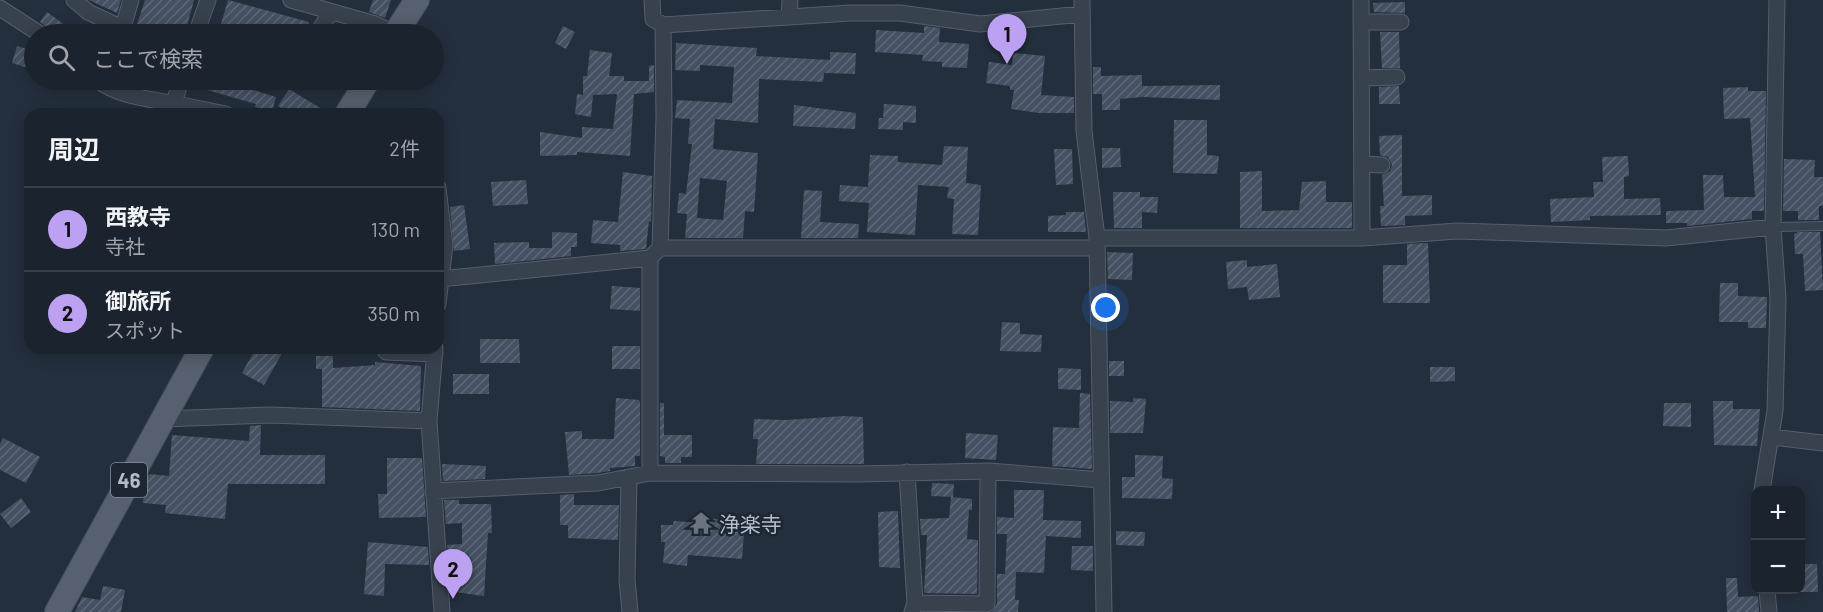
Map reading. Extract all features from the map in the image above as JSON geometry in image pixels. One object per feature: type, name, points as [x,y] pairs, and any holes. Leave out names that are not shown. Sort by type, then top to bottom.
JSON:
[{"type":"main road","points":[[402,24],[417,0]]},
{"type":"main road","points":[[351,108],[362,90]]},
{"type":"main road","name":"46","points":[[57,612],[199,354]]},
{"type":"street","points":[[2,0],[0,7],[25,24]]},
{"type":"street","points":[[74,0],[88,12],[112,24]]},
{"type":"street","points":[[129,24],[131,0]]},
{"type":"street","points":[[200,24],[208,0]]},
{"type":"street","points":[[291,0],[375,24]]},
{"type":"street","points":[[651,0],[653,19],[663,25],[789,17],[825,7],[900,7],[980,24],[1082,7],[1084,131],[1097,243],[1104,612]]},
{"type":"street","points":[[789,17],[790,0]]},
{"type":"street","points":[[1361,0],[1362,238]]},
{"type":"street","points":[[1763,486],[1775,411],[1778,298],[1773,226],[1777,0]]},
{"type":"street","points":[[323,24],[330,13]]},
{"type":"street","points":[[1361,22],[1401,22]]},
{"type":"street","points":[[650,473],[656,253],[664,117],[663,25]]},
{"type":"street","points":[[1361,78],[1397,77]]},
{"type":"street","points":[[114,90],[134,99],[198,108]]},
{"type":"street","points":[[174,103],[178,90]]},
{"type":"street","points":[[1363,164],[1382,165]]},
{"type":"street","points":[[444,279],[656,253],[1362,238],[1456,231],[1666,238],[1773,226]]},
{"type":"street","points":[[435,354],[429,422],[442,612]]},
{"type":"street","points":[[163,419],[270,415],[429,422]]},
{"type":"street","points":[[1771,437],[1823,443]]},
{"type":"street","points":[[433,491],[598,483],[650,473],[988,471],[1102,480]]},
{"type":"street","points":[[907,472],[913,607],[987,604],[988,471]]},
{"type":"street","points":[[629,477],[627,580],[630,612]]},
{"type":"street","points":[[1767,594],[1769,612]]},
{"type":"lane","points":[[1773,226],[1823,226]]},
{"type":"building","points":[[89,0],[121,0],[117,13]]},
{"type":"building","points":[[145,0],[194,0],[188,24],[137,24]]},
{"type":"building","points":[[228,0],[309,22],[308,24],[221,24]]},
{"type":"building","points":[[373,0],[391,0],[385,18],[369,12]]},
{"type":"building","points":[[1405,2],[1405,13],[1374,12],[1373,3]]},
{"type":"building","points":[[47,12],[63,24],[42,24],[40,22]]},
{"type":"building","points":[[563,26],[575,32],[566,49],[555,43]]},
{"type":"building","points":[[924,26],[940,28],[939,42],[969,44],[967,68],[942,67],[942,62],[922,61],[923,55],[875,52],[876,30],[924,33]]},
{"type":"building","points":[[1380,32],[1399,32],[1400,68],[1382,68]]},
{"type":"building","points":[[676,43],[757,48],[756,56],[830,60],[830,52],[856,53],[855,74],[824,73],[823,82],[759,79],[758,123],[715,119],[713,149],[758,153],[754,212],[745,211],[743,238],[685,238],[687,214],[677,213],[679,193],[686,194],[692,144],[688,144],[690,119],[675,118],[677,100],[732,103],[734,67],[700,65],[700,71],[675,70]],"holes":[[[700,178],[727,181],[723,220],[697,218]]]},
{"type":"building","points":[[17,46],[24,48],[24,67],[12,63]]},
{"type":"building","points":[[590,50],[612,53],[609,76],[624,76],[624,81],[649,81],[649,66],[654,65],[654,92],[634,94],[630,156],[577,152],[577,155],[540,156],[540,132],[582,138],[582,127],[613,129],[617,94],[593,95],[591,117],[575,114],[577,94],[583,95],[583,76],[587,76]]},
{"type":"building","points":[[1013,53],[1045,56],[1041,95],[1074,97],[1074,113],[1039,113],[1011,109],[1014,90],[1010,90],[1010,86],[986,83],[989,62],[1012,65]]},
{"type":"building","points":[[1093,67],[1101,67],[1101,76],[1142,75],[1142,86],[1220,85],[1220,100],[1142,97],[1120,99],[1120,110],[1102,110],[1102,94],[1093,94]]},
{"type":"building","points":[[1399,86],[1400,104],[1379,104],[1379,87]]},
{"type":"building","points":[[1748,87],[1748,91],[1766,91],[1764,211],[1752,211],[1752,219],[1687,226],[1687,223],[1666,223],[1666,211],[1704,210],[1703,175],[1723,175],[1724,197],[1755,197],[1750,118],[1724,119],[1723,88]]},
{"type":"building","points":[[207,90],[253,90],[276,97],[273,108],[258,108],[255,107],[256,104]]},
{"type":"building","points":[[291,90],[320,108],[281,108],[278,106]]},
{"type":"building","points":[[884,104],[916,106],[916,123],[903,122],[903,130],[878,129],[879,118],[883,118]]},
{"type":"building","points":[[794,105],[856,113],[855,129],[793,126]]},
{"type":"building","points":[[1174,120],[1207,120],[1207,155],[1219,156],[1217,174],[1173,173]]},
{"type":"building","points":[[1402,135],[1402,196],[1432,195],[1432,215],[1405,216],[1405,225],[1381,226],[1380,206],[1384,206],[1382,175],[1390,171],[1392,165],[1388,157],[1380,155],[1379,136]]},
{"type":"building","points":[[944,146],[968,147],[966,183],[981,185],[978,235],[952,234],[954,199],[947,198],[949,187],[918,185],[915,235],[867,232],[869,203],[839,201],[840,185],[868,187],[870,155],[898,156],[898,162],[942,165]]},
{"type":"building","points":[[1102,148],[1120,148],[1121,167],[1102,168]]},
{"type":"building","points":[[1054,149],[1072,149],[1073,184],[1056,185]]},
{"type":"building","points":[[1628,156],[1629,176],[1624,177],[1624,199],[1660,198],[1661,215],[1590,216],[1590,220],[1551,222],[1550,199],[1594,197],[1593,182],[1603,182],[1602,157]]},
{"type":"building","points":[[1784,159],[1815,160],[1814,177],[1823,177],[1823,206],[1819,206],[1819,220],[1798,220],[1798,211],[1783,211]]},
{"type":"building","points":[[1262,171],[1262,211],[1299,210],[1302,182],[1326,181],[1326,202],[1352,202],[1352,228],[1240,228],[1240,172]]},
{"type":"building","points":[[623,172],[652,176],[651,222],[649,221],[646,249],[620,251],[620,245],[591,243],[593,220],[618,222]]},
{"type":"building","points":[[526,180],[528,204],[493,206],[491,182]]},
{"type":"building","points":[[804,190],[822,191],[820,222],[859,224],[858,238],[801,238]]},
{"type":"building","points":[[1113,192],[1140,192],[1140,197],[1158,197],[1157,213],[1142,212],[1142,228],[1114,228]]},
{"type":"building","points":[[464,205],[470,249],[454,251],[450,207]]},
{"type":"building","points":[[1066,212],[1084,212],[1086,232],[1048,232],[1048,216],[1066,215]]},
{"type":"building","points":[[552,232],[577,233],[577,247],[571,247],[571,256],[495,264],[494,243],[529,242],[529,248],[552,248]]},
{"type":"building","points":[[1820,232],[1823,290],[1805,291],[1803,254],[1795,254],[1794,234]]},
{"type":"building","points":[[1428,243],[1430,303],[1383,303],[1383,265],[1407,265],[1407,244]]},
{"type":"building","points":[[1107,252],[1133,253],[1132,280],[1108,279]]},
{"type":"building","points":[[1247,260],[1247,267],[1277,264],[1280,297],[1249,300],[1247,287],[1228,289],[1226,262]]},
{"type":"building","points":[[1720,283],[1738,283],[1738,296],[1767,297],[1766,328],[1748,328],[1748,322],[1719,322]]},
{"type":"building","points":[[612,286],[640,288],[640,311],[610,309]]},
{"type":"building","points":[[1002,322],[1020,323],[1020,334],[1042,335],[1041,352],[1000,351]]},
{"type":"building","points":[[480,339],[519,339],[520,363],[480,363]]},
{"type":"building","points":[[612,346],[640,346],[640,369],[612,369]]},
{"type":"building","points":[[253,354],[282,354],[264,385],[242,373]]},
{"type":"building","points":[[316,356],[333,356],[333,368],[375,365],[375,362],[421,366],[420,411],[322,407],[322,369],[316,369]]},
{"type":"building","points":[[1109,361],[1124,361],[1124,376],[1109,376]]},
{"type":"building","points":[[1430,367],[1455,367],[1455,381],[1430,382]]},
{"type":"building","points":[[1058,368],[1081,369],[1081,390],[1058,389]]},
{"type":"building","points":[[453,374],[489,374],[489,394],[453,394]]},
{"type":"building","points":[[1080,393],[1090,394],[1092,469],[1052,466],[1053,427],[1079,428]]},
{"type":"building","points":[[616,398],[639,400],[640,403],[640,456],[635,456],[635,466],[610,468],[610,471],[597,473],[569,475],[565,432],[582,431],[582,439],[614,439]]},
{"type":"building","points":[[1133,398],[1146,399],[1143,433],[1110,433],[1110,401],[1133,402]]},
{"type":"building","points":[[1713,401],[1733,401],[1733,409],[1760,409],[1757,446],[1714,445]]},
{"type":"building","points":[[660,403],[664,403],[664,435],[692,435],[692,457],[681,457],[681,463],[665,463],[665,457],[660,456]]},
{"type":"building","points":[[1664,403],[1691,403],[1691,427],[1663,426]]},
{"type":"building","points":[[863,417],[864,464],[756,464],[758,439],[753,439],[754,419],[786,420]]},
{"type":"building","points":[[261,425],[260,455],[325,455],[325,484],[228,484],[225,519],[165,513],[166,505],[143,503],[145,482],[149,474],[169,476],[172,435],[249,441],[250,426]]},
{"type":"building","points":[[966,433],[998,435],[996,460],[965,458]]},
{"type":"building","points":[[3,438],[40,457],[26,483],[0,470],[0,444]]},
{"type":"building","points":[[1135,455],[1163,456],[1162,478],[1173,479],[1172,499],[1122,498],[1122,477],[1135,477]]},
{"type":"building","points":[[387,458],[422,458],[426,517],[379,518],[378,494],[387,494]]},
{"type":"building","points":[[442,464],[486,466],[485,479],[443,481]]},
{"type":"building","points":[[932,483],[954,484],[953,497],[931,496]]},
{"type":"building","points":[[1014,490],[1044,490],[1043,520],[1081,521],[1081,538],[1046,536],[1044,573],[1016,572],[1015,600],[1019,600],[1018,612],[992,612],[997,604],[997,574],[1005,574],[1007,534],[997,534],[997,517],[1014,518]]},
{"type":"building","points":[[574,494],[574,505],[619,505],[618,540],[568,538],[568,525],[560,525],[560,495]]},
{"type":"building","points":[[951,497],[972,499],[967,539],[978,540],[977,594],[924,593],[927,535],[921,535],[920,519],[949,518]]},
{"type":"building","points":[[21,498],[31,512],[11,528],[0,514]]},
{"type":"building","points":[[444,500],[459,500],[459,504],[491,504],[492,533],[488,533],[484,596],[455,592],[459,556],[448,557],[447,545],[462,544],[462,523],[446,524]]},
{"type":"building","points":[[898,511],[900,568],[879,567],[878,512]]},
{"type":"building","points":[[703,518],[745,521],[742,559],[688,555],[687,566],[663,563],[665,542],[661,542],[661,525],[673,525],[674,521],[703,523]]},
{"type":"building","points":[[1116,531],[1145,532],[1144,546],[1116,545]]},
{"type":"building","points":[[368,542],[428,547],[429,565],[385,564],[384,596],[364,594]]},
{"type":"building","points":[[1072,546],[1093,546],[1093,571],[1071,570]]},
{"type":"building","points":[[1805,564],[1817,564],[1818,592],[1805,592]]},
{"type":"building","points":[[1726,578],[1737,578],[1738,597],[1758,596],[1759,612],[1727,612]]},
{"type":"building","points":[[103,586],[125,590],[121,612],[75,612],[82,597],[100,600]]},
{"type":"place","name":"西教寺","points":[[1007,64]]},
{"type":"place","name":"浄楽寺","points":[[701,523]]},
{"type":"place","name":"御旅所","points":[[453,599]]}]
